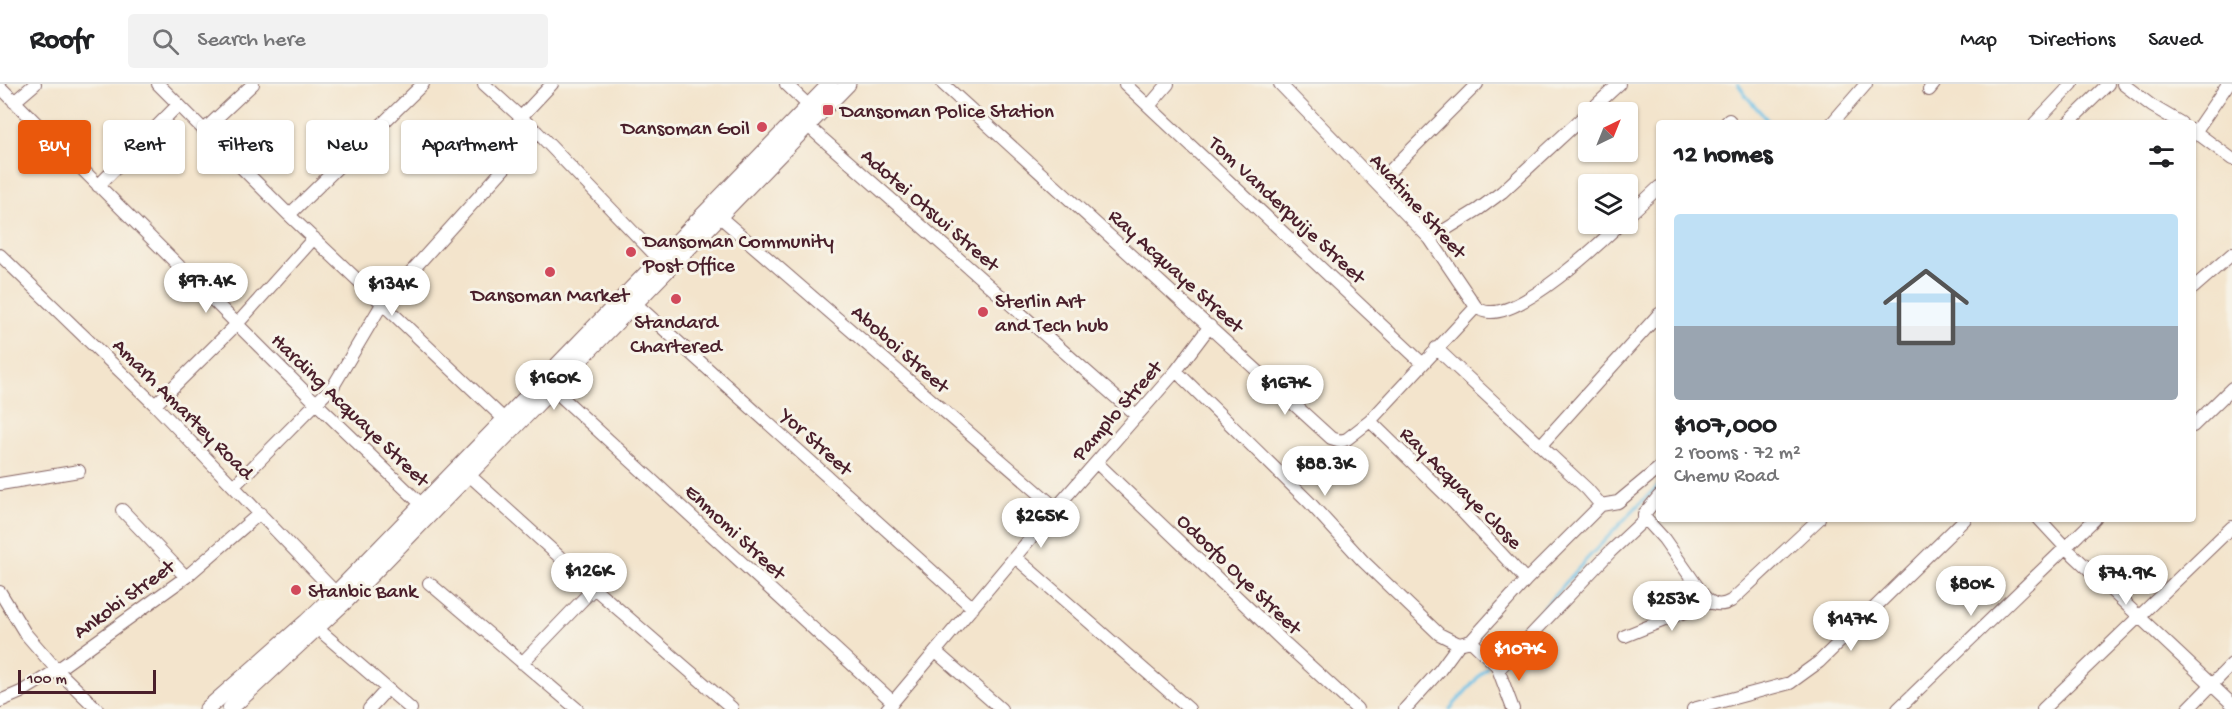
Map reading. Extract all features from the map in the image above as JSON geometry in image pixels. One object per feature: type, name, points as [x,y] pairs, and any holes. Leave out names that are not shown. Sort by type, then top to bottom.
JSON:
[{"type":"main road","points":[[207,709],[336,593],[830,84]]},
{"type":"main road","points":[[230,709],[318,629],[849,84]]},
{"type":"street","points":[[14,102],[35,84]]},
{"type":"street","points":[[158,84],[197,123]]},
{"type":"street","points":[[215,120],[253,84]]},
{"type":"street","points":[[289,215],[423,84]]},
{"type":"street","points":[[484,84],[524,120]]},
{"type":"street","points":[[521,117],[552,84]]},
{"type":"street","points":[[786,84],[809,106]]},
{"type":"street","name":"Ray Acquaye Street","points":[[943,84],[1331,438],[1341,441],[1347,439],[1370,421],[1436,348]]},
{"type":"street","name":"Tom Vanderpuije Street","points":[[1125,84],[1422,363]]},
{"type":"street","points":[[1149,106],[1168,84]]},
{"type":"street","name":"Avatime Street","points":[[1280,84],[1430,240],[1476,307]]},
{"type":"street","points":[[1377,184],[1477,84]]},
{"type":"street","points":[[1430,240],[1502,192],[1619,84]]},
{"type":"street","points":[[1835,120],[1866,84]]},
{"type":"street","points":[[2038,120],[2072,84]]},
{"type":"street","points":[[2071,120],[2108,84]]},
{"type":"street","points":[[2123,84],[2152,106],[2176,120]]},
{"type":"street","points":[[2196,129],[2228,84]]},
{"type":"street","name":"Harding Acquaye Street","points":[[0,87],[317,404],[421,504]]},
{"type":"street","points":[[98,186],[178,105]]},
{"type":"street","name":"Adotei Otswi Street","points":[[808,126],[1137,416]]},
{"type":"street","points":[[537,132],[659,259]]},
{"type":"street","points":[[2196,133],[2232,159]]},
{"type":"street","points":[[248,174],[504,419]]},
{"type":"street","points":[[234,486],[334,385],[382,303],[499,174]]},
{"type":"street","points":[[1638,206],[1656,189]]},
{"type":"street","name":"Aboboi Street","points":[[720,217],[1056,508]]},
{"type":"street","points":[[1601,505],[1541,445],[1436,348],[1476,307],[1482,311],[1496,312],[1529,298],[1568,270],[1609,234]]},
{"type":"street","points":[[156,405],[237,324],[314,238]]},
{"type":"street","points":[[2196,285],[2232,254]]},
{"type":"street","name":"Amarh Amartey Road","points":[[0,255],[156,405],[336,593]]},
{"type":"street","name":"Yor Street","points":[[636,304],[973,608]]},
{"type":"street","points":[[1541,445],[1656,317]]},
{"type":"street","name":"Pamplo Street","points":[[890,706],[1056,508],[1176,371],[1210,326]]},
{"type":"street","points":[[1176,371],[1309,502],[1363,561],[1439,634],[1485,653],[1498,668],[1513,709]]},
{"type":"street","points":[[2196,423],[2232,388]]},
{"type":"street","name":"Enmomi Street","points":[[553,389],[890,706]]},
{"type":"street","name":"Ray Acquaye Close","points":[[1370,421],[1454,503],[1526,580]]},
{"type":"street","name":"Odoofo Oye Street","points":[[1097,463],[1357,709]]},
{"type":"street","points":[[1405,709],[1465,643],[1601,505],[1618,502],[1656,470]]},
{"type":"street","points":[[0,484],[80,471]]},
{"type":"street","points":[[468,474],[732,708]]},
{"type":"street","points":[[1656,500],[1644,514],[1645,519],[1664,538],[1707,599],[1717,605],[1725,605],[1731,601],[1816,522]]},
{"type":"street","points":[[122,510],[186,577]]},
{"type":"street","name":"Ankobi Street","points":[[0,701],[21,692],[57,670],[186,577],[260,513]]},
{"type":"street","points":[[1498,668],[1645,519]]},
{"type":"street","points":[[1693,709],[1790,683],[1803,675],[1962,522]]},
{"type":"street","points":[[2042,522],[2065,547],[2232,704]]},
{"type":"street","points":[[1898,709],[2092,522]]},
{"type":"street","points":[[2043,709],[2232,527]]},
{"type":"street","points":[[1015,557],[1189,709]]},
{"type":"street","points":[[429,583],[577,709]]},
{"type":"street","points":[[522,663],[594,588]]},
{"type":"street","points":[[0,592],[25,633],[57,670],[96,709]]},
{"type":"street","points":[[1625,636],[1707,599]]},
{"type":"street","points":[[318,629],[411,709]]},
{"type":"street","points":[[936,652],[1001,709]]},
{"type":"street","points":[[2188,709],[2232,664]]},
{"type":"street","points":[[369,709],[387,689]]},
{"type":"waterway","points":[[1738,84],[1767,120]]},
{"type":"waterway","points":[[1504,652],[1586,560],[1656,489]]},
{"type":"waterway","points":[[1450,709],[1487,667]]},
{"type":"place","name":"Dansoman Police Station","points":[[828,110]]},
{"type":"place","name":"Dansoman Goil","points":[[762,127]]},
{"type":"place","name":"Dansoman Community Post Office","points":[[631,252]]},
{"type":"place","name":"Dansoman Market","points":[[550,272]]},
{"type":"place","name":"Standard Chartered","points":[[676,299]]},
{"type":"place","name":"Sterlin Art and Tech hub","points":[[983,312]]},
{"type":"place","name":"Stanbic Bank","points":[[296,590]]}]
